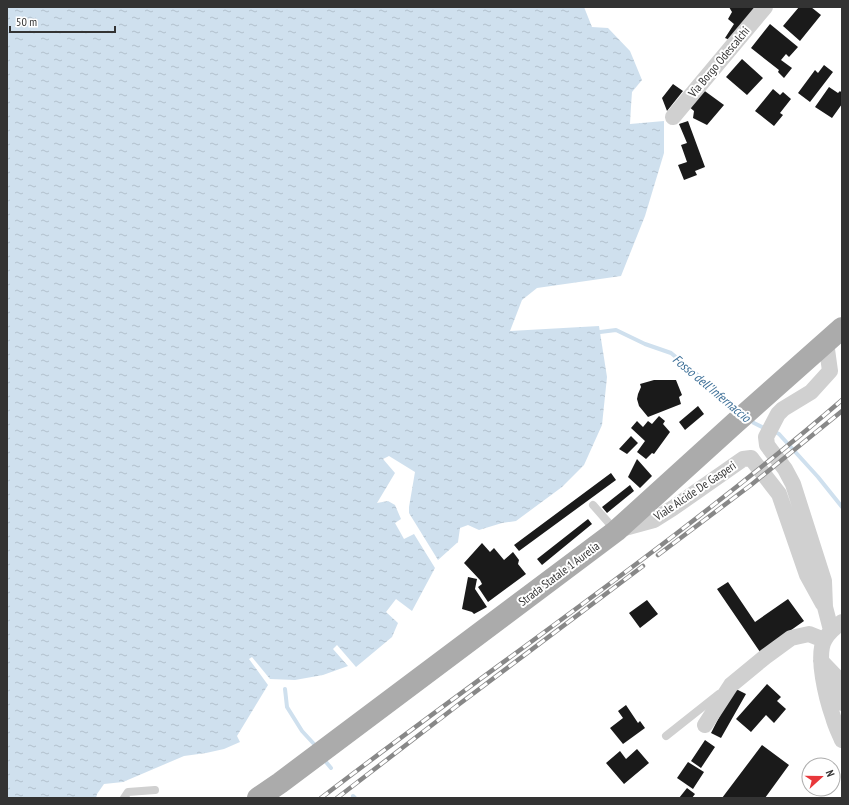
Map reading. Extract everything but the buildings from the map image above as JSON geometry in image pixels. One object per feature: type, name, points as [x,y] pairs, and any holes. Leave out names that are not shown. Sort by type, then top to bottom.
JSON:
[{"type":"main road","name":"Strada Statale 1 Aurelia","points":[[258,798],[616,531],[842,328]]},
{"type":"street","name":"Via Borgo Odescalchi","points":[[673,117],[766,7]]},
{"type":"street","name":"Viale Alcide De Gasperi","points":[[825,607],[824,581],[793,484],[785,469],[767,445],[766,437],[778,414],[783,409],[811,392],[830,371],[826,342]]},
{"type":"street","name":"Viale Alcide De Gasperi","points":[[616,531],[654,520],[743,459],[751,458],[779,494],[807,575],[825,607],[832,631],[821,648],[821,661],[833,718],[842,740]]},
{"type":"street","points":[[705,725],[731,685],[765,657],[791,638],[832,631]]},
{"type":"street","points":[[821,661],[842,683]]},
{"type":"street","points":[[824,679],[842,703]]},
{"type":"lane","points":[[592,505],[616,531]]},
{"type":"lane","points":[[666,736],[731,685]]},
{"type":"lane","points":[[124,798],[128,792],[155,790]]},
{"type":"water","points":[[7,7],[584,7],[592,27],[608,28],[630,51],[642,80],[632,92],[630,124],[664,121],[664,153],[645,216],[621,276],[537,288],[522,300],[510,331],[599,326],[607,377],[602,425],[584,465],[562,487],[516,521],[502,523],[479,530],[468,525],[460,528],[458,542],[438,560],[409,513],[415,472],[389,456],[383,459],[395,473],[377,503],[388,501],[395,505],[401,519],[395,523],[404,539],[414,534],[435,568],[412,611],[396,599],[386,612],[398,623],[392,637],[356,667],[337,645],[333,649],[348,666],[323,675],[295,680],[270,679],[252,657],[249,659],[268,685],[237,736],[240,742],[224,749],[184,756],[123,782],[104,784],[96,798],[7,798]]},
{"type":"waterway","name":"Fosso dell'Infernaccio","points":[[600,332],[616,330],[645,344],[671,353],[740,410]]},
{"type":"waterway","name":"Fosso dell'Infernaccio","points":[[750,419],[754,423],[766,429]]},
{"type":"waterway","name":"Fosso dell'Infernaccio","points":[[773,431],[779,434],[818,477],[842,507]]},
{"type":"waterway","points":[[285,689],[287,707],[302,731],[314,744]]},
{"type":"waterway","points":[[326,762],[331,768]]},
{"type":"railway","points":[[321,798],[650,554],[779,453],[842,400]]},
{"type":"railway","points":[[658,555],[751,485],[842,411]]},
{"type":"railway","points":[[337,798],[643,566]]}]
